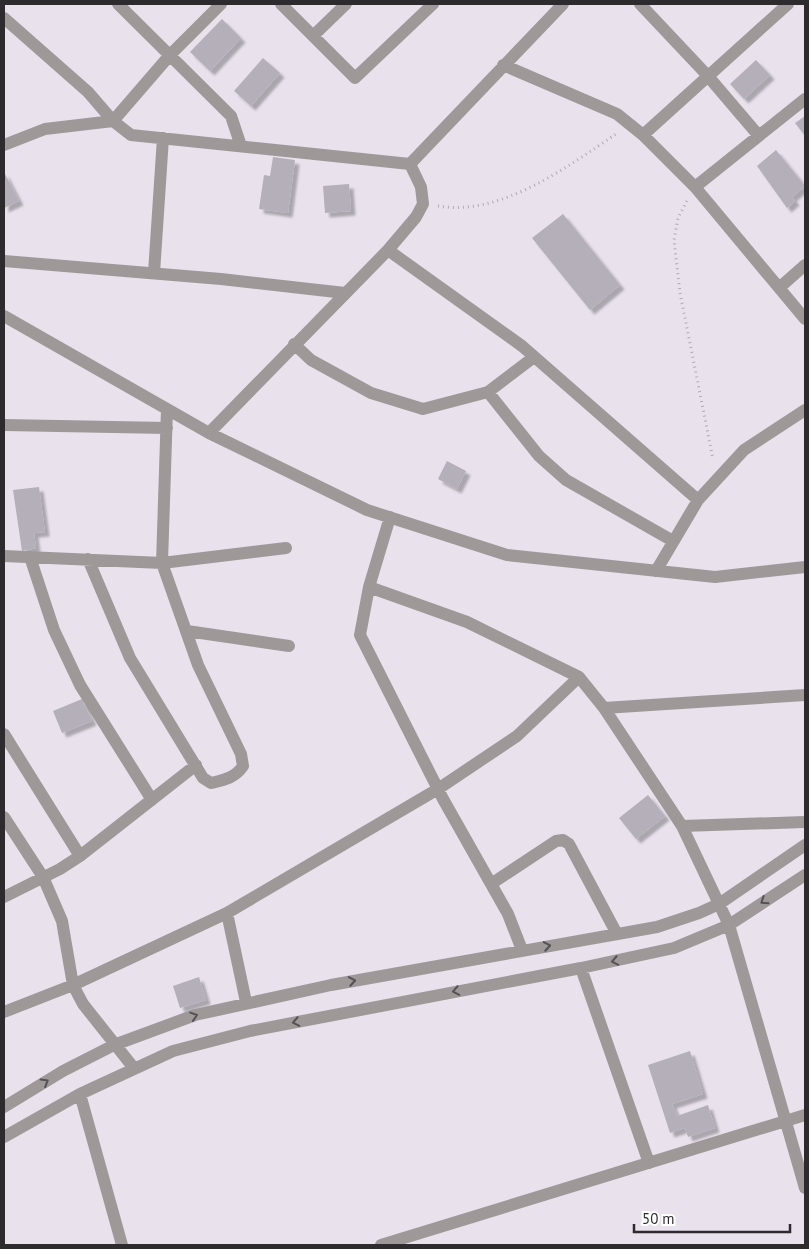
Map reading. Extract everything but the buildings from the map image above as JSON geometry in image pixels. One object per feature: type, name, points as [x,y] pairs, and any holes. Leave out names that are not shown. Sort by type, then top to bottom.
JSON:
[{"type":"street","points":[[118,4],[231,116],[241,146]]},
{"type":"street","points":[[4,145],[45,129],[113,121],[170,55],[220,4]]},
{"type":"street","points":[[281,4],[355,78],[433,4]]},
{"type":"street","points":[[313,36],[346,4]]},
{"type":"street","points":[[410,164],[563,4]]},
{"type":"street","points":[[640,4],[707,75],[759,136]]},
{"type":"street","points":[[643,136],[707,75],[788,4]]},
{"type":"street","points":[[4,18],[88,92],[113,121],[132,135],[410,164]]},
{"type":"street","points":[[503,65],[596,103],[617,114],[643,136],[695,187],[805,319]]},
{"type":"street","points":[[695,187],[805,99]]},
{"type":"street","points":[[154,273],[163,138]]},
{"type":"street","points":[[209,433],[388,250],[416,217],[423,204],[421,187],[410,164]]},
{"type":"street","points":[[388,250],[534,356],[698,500]]},
{"type":"street","points":[[4,261],[154,273],[345,293]]},
{"type":"street","points":[[779,288],[805,265]]},
{"type":"street","points":[[4,316],[209,433],[367,510],[507,555],[715,577],[805,567]]},
{"type":"street","points":[[294,344],[311,360],[371,393],[423,409],[488,392],[534,356]]},
{"type":"street","points":[[488,392],[539,456],[566,480],[673,541]]},
{"type":"street","points":[[88,559],[130,658],[204,778],[211,783],[229,779],[239,773],[243,766],[241,754],[198,665],[162,563],[167,409]]},
{"type":"street","points":[[656,571],[698,500],[717,479],[744,450],[805,410]]},
{"type":"street","points":[[4,425],[167,428]]},
{"type":"street","points":[[390,516],[369,587],[360,634],[438,789],[508,914],[522,950]]},
{"type":"street","points":[[4,556],[162,563],[286,548]]},
{"type":"street","points":[[30,557],[54,630],[80,685],[152,800]]},
{"type":"street","points":[[369,587],[467,622],[578,677],[604,708],[682,826],[729,925],[805,1188]]},
{"type":"street","points":[[186,631],[289,646]]},
{"type":"street","points":[[4,1012],[73,984],[227,913],[438,789],[517,736],[578,677]]},
{"type":"street","points":[[604,708],[805,694]]},
{"type":"street","points":[[4,734],[80,856]]},
{"type":"street","points":[[4,897],[43,878],[80,856],[196,765]]},
{"type":"street","points":[[4,817],[43,878],[62,921],[73,984],[82,1004],[133,1068]]},
{"type":"street","points":[[682,826],[805,822]]},
{"type":"street","points":[[491,884],[556,841],[563,840],[570,844],[617,934]]},
{"type":"street","points":[[4,1107],[63,1071],[114,1045],[195,1015],[246,1002],[522,950],[657,927],[719,904],[805,845]]},
{"type":"street","points":[[4,1137],[80,1094],[133,1068],[174,1051],[250,1031],[581,968],[674,948],[729,925],[805,875]]},
{"type":"street","points":[[227,913],[246,1002]]},
{"type":"street","points":[[581,968],[649,1163]]},
{"type":"street","points":[[80,1094],[122,1245]]},
{"type":"street","points":[[381,1245],[805,1115]]},
{"type":"path","points":[[423,204],[446,208],[477,205],[504,198],[537,184],[630,125]]},
{"type":"path","points":[[695,187],[678,218],[674,240],[680,293],[717,479]]}]
